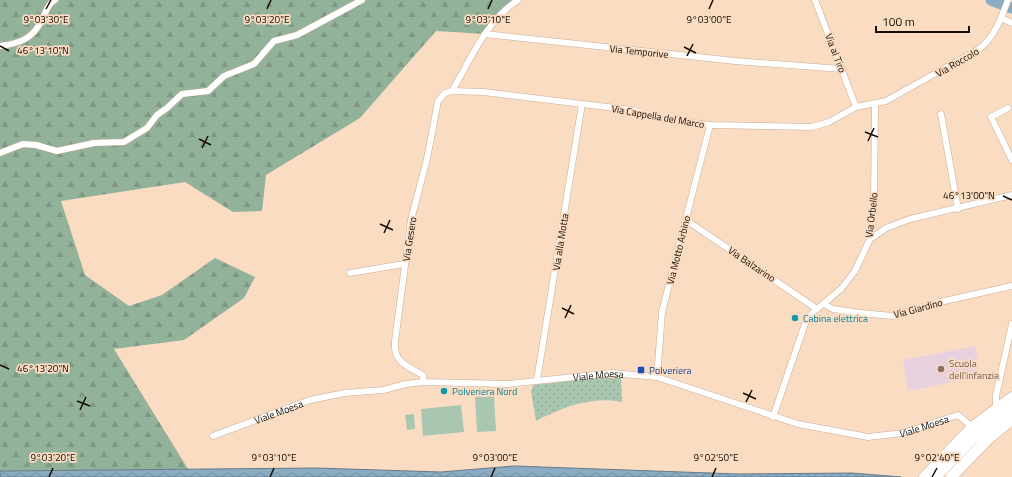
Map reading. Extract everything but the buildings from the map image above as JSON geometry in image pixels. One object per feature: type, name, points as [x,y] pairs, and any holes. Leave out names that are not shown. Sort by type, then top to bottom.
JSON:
[{"type":"highway","points":[[951,477],[958,456],[1012,419]]},
{"type":"main road","points":[[945,477],[958,456],[972,427],[1012,397]]},
{"type":"main road","points":[[936,477],[980,433],[1012,408]]},
{"type":"main road","points":[[924,477],[958,456],[1012,415]]},
{"type":"street","points":[[0,46],[25,41],[36,30],[47,9],[55,0]]},
{"type":"street","points":[[0,152],[23,144],[36,145],[57,151],[94,143],[124,142],[147,128],[157,114],[167,108],[182,94],[208,91],[224,76],[254,64],[271,43],[297,35],[362,0]]},
{"type":"street","name":"Via Gesero","points":[[423,382],[423,375],[402,362],[396,356],[394,350],[404,264],[411,220],[427,159],[438,101],[445,93],[452,91],[485,34],[504,9],[518,0]]},
{"type":"street","name":"Via al Tiro","points":[[815,0],[856,107]]},
{"type":"street","name":"Via Roccolo","points":[[883,103],[979,50],[992,38],[1008,0]]},
{"type":"street","points":[[1002,16],[1012,23]]},
{"type":"street","name":"Via Temporive","points":[[485,34],[735,61],[842,69]]},
{"type":"street","name":"Via Cappella del Marco","points":[[452,91],[484,92],[632,110],[664,119],[710,125],[812,126],[829,122],[856,107],[883,103]]},
{"type":"street","name":"Via alla Motta","points":[[538,380],[582,104]]},
{"type":"street","name":"Via Orbello","points":[[773,417],[803,328],[809,317],[816,309],[841,289],[855,271],[870,238],[874,202],[875,105]]},
{"type":"street","points":[[1008,108],[991,117],[1012,160]]},
{"type":"street","points":[[941,114],[958,209]]},
{"type":"street","name":"Via Motto Arbino","points":[[657,378],[662,312],[710,125]]},
{"type":"street","points":[[870,238],[901,222],[1012,195]]},
{"type":"street","name":"Via Balzarino","points":[[686,220],[816,309]]},
{"type":"street","points":[[350,273],[404,264]]},
{"type":"street","name":"Via Giardino","points":[[824,304],[833,308],[889,316],[940,302],[1012,286]]},
{"type":"street","points":[[996,408],[996,396],[1012,324]]},
{"type":"street","name":"Viale Moesa","points":[[213,436],[310,400],[423,382],[507,384],[612,373],[657,378],[677,383],[773,417],[798,424],[868,437],[903,433],[958,415],[972,427]]},
{"type":"shaded area","name":"Scuola dell'infanzia","points":[[976,346],[978,377],[908,391],[903,360]]},
{"type":"green space","points":[[0,0],[518,0],[485,34],[436,31],[360,118],[266,175],[262,211],[233,212],[185,182],[61,201],[85,275],[129,306],[162,295],[215,258],[255,277],[244,298],[184,340],[114,349],[188,469],[0,471]]},
{"type":"green space","points":[[600,378],[621,378],[622,402],[600,400],[578,404],[557,411],[536,421],[531,391],[533,385]]},
{"type":"green space","points":[[494,396],[496,431],[477,432],[475,397]]},
{"type":"green space","points":[[461,405],[464,432],[423,436],[421,409]]},
{"type":"green space","points":[[414,414],[415,429],[407,430],[405,415]]},
{"type":"water","points":[[514,466],[738,474],[852,473],[901,477],[0,477],[0,471],[316,468],[441,472]]},
{"type":"waterway","points":[[991,0],[1012,8]]},
{"type":"place","name":"Cabina elettrica","points":[[795,318]]},
{"type":"place","name":"Scuola dell'infanzia","points":[[941,369]]},
{"type":"place","name":"Polveriera","points":[[641,370]]},
{"type":"place","name":"Polveriera Nord","points":[[444,391]]}]
